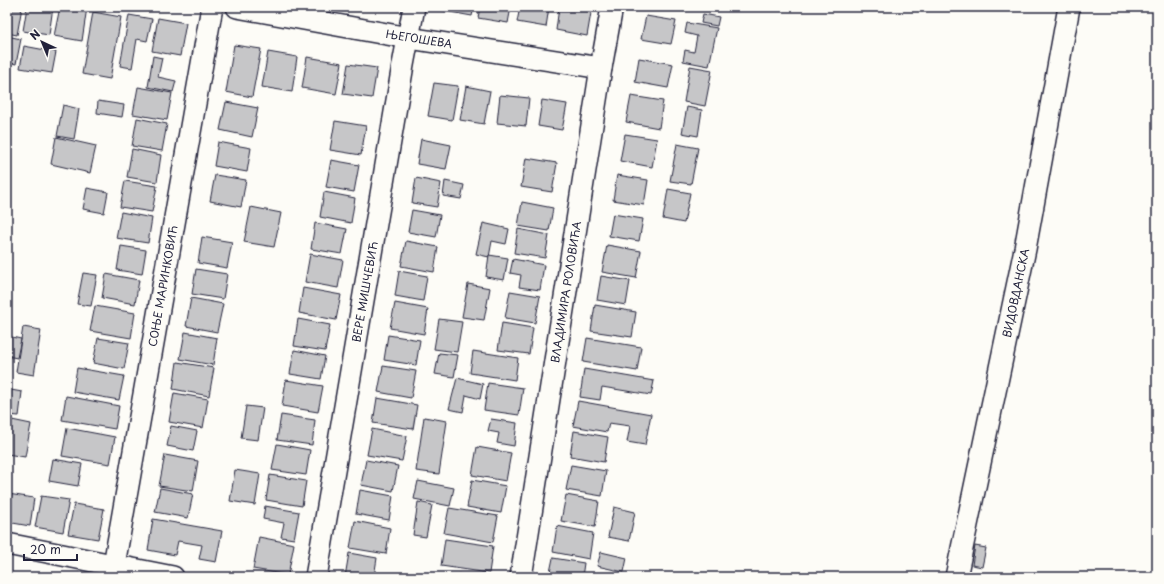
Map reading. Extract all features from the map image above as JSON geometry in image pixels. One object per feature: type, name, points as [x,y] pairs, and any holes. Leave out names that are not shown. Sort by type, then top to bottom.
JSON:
[{"type":"street","name":"СОЊЕ МАРИНКОВИЋ","points":[[114,565],[212,7]]},
{"type":"street","name":"ЊЕГОШЕВА","points":[[238,7],[409,38],[601,68]]},
{"type":"street","name":"ВЕРЕ МИШЧЕВИЋ","points":[[316,577],[414,7]]},
{"type":"street","name":"ВЛАДИМИРА РОЛОВИЋА","points":[[521,577],[601,68],[612,7]]},
{"type":"street","name":"ВИДОВДАНСКА","points":[[956,577],[1025,249],[1069,7]]},
{"type":"street","points":[[7,544],[173,577]]},
{"type":"building","points":[[7,7],[22,7],[17,35],[7,33]]},
{"type":"building","points":[[27,7],[53,7],[49,35],[23,31]]},
{"type":"building","points":[[60,7],[87,7],[82,41],[54,36]]},
{"type":"building","points":[[440,7],[474,7],[472,16],[439,10]]},
{"type":"building","points":[[480,7],[511,7],[508,23],[478,18]]},
{"type":"building","points":[[520,7],[549,7],[546,27],[517,22]]},
{"type":"building","points":[[559,7],[592,7],[587,36],[556,30]]},
{"type":"building","points":[[93,12],[121,17],[110,79],[82,74]]},
{"type":"building","points":[[703,14],[719,17],[717,26],[701,23]]},
{"type":"building","points":[[129,15],[152,19],[147,41],[137,39],[132,68],[120,66]]},
{"type":"building","points":[[646,16],[676,21],[671,44],[641,39]]},
{"type":"building","points":[[158,18],[186,23],[180,56],[152,51]]},
{"type":"building","points":[[687,23],[717,28],[709,66],[683,61],[685,50],[694,52],[697,36],[685,33]]},
{"type":"building","points":[[7,36],[21,39],[16,64],[7,62]]},
{"type":"building","points":[[234,45],[261,49],[252,97],[226,92]]},
{"type":"building","points":[[24,46],[56,52],[52,73],[20,68]]},
{"type":"building","points":[[268,52],[297,57],[292,92],[262,87]]},
{"type":"building","points":[[153,56],[162,58],[158,77],[176,81],[173,92],[148,87]]},
{"type":"building","points":[[307,57],[342,63],[336,94],[302,88]]},
{"type":"building","points":[[639,58],[673,64],[668,88],[635,82]]},
{"type":"building","points":[[348,64],[377,68],[372,98],[343,94]]},
{"type":"building","points":[[690,66],[712,70],[705,106],[684,102]]},
{"type":"building","points":[[434,83],[458,86],[452,120],[428,116]]},
{"type":"building","points":[[466,86],[490,91],[484,124],[460,120]]},
{"type":"building","points":[[138,87],[172,93],[167,120],[133,114]]},
{"type":"building","points":[[500,95],[529,98],[526,126],[497,123]]},
{"type":"building","points":[[631,96],[663,101],[659,128],[626,122]]},
{"type":"building","points":[[542,100],[567,104],[562,130],[538,126]]},
{"type":"building","points":[[98,101],[124,105],[122,117],[97,113]]},
{"type":"building","points":[[226,102],[258,108],[252,137],[220,130]]},
{"type":"building","points":[[63,105],[79,109],[74,139],[57,136]]},
{"type":"building","points":[[687,107],[702,110],[698,136],[682,133]]},
{"type":"building","points":[[137,118],[167,124],[162,151],[132,146]]},
{"type":"building","points":[[335,121],[366,126],[361,155],[330,150]]},
{"type":"building","points":[[625,134],[657,139],[652,167],[620,161]]},
{"type":"building","points":[[56,137],[96,146],[90,173],[51,164]]},
{"type":"building","points":[[421,139],[451,145],[446,169],[417,164]]},
{"type":"building","points":[[218,142],[251,148],[247,172],[214,166]]},
{"type":"building","points":[[677,144],[698,148],[691,184],[670,181]]},
{"type":"building","points":[[132,149],[161,155],[157,182],[127,177]]},
{"type":"building","points":[[526,158],[557,163],[552,192],[521,187]]},
{"type":"building","points":[[331,160],[359,165],[354,192],[326,187]]},
{"type":"building","points":[[215,175],[246,180],[241,207],[210,201]]},
{"type":"building","points":[[617,175],[648,180],[644,205],[613,200]]},
{"type":"building","points":[[416,178],[441,183],[437,207],[412,203]]},
{"type":"building","points":[[125,181],[157,186],[152,212],[120,207]]},
{"type":"building","points":[[445,181],[464,185],[461,199],[443,196]]},
{"type":"building","points":[[87,188],[108,192],[104,213],[83,209]]},
{"type":"building","points":[[668,189],[690,193],[684,223],[663,219]]},
{"type":"building","points":[[324,192],[355,198],[351,223],[320,217]]},
{"type":"building","points":[[522,202],[553,208],[549,231],[518,226]]},
{"type":"building","points":[[251,207],[281,213],[274,247],[244,242]]},
{"type":"building","points":[[412,210],[440,215],[436,237],[408,232]]},
{"type":"building","points":[[121,212],[152,218],[148,243],[116,238]]},
{"type":"building","points":[[613,214],[643,219],[639,241],[609,236]]},
{"type":"building","points":[[315,223],[347,229],[342,254],[311,249]]},
{"type":"building","points":[[483,223],[509,229],[506,244],[492,241],[489,257],[476,254]]},
{"type":"building","points":[[518,229],[549,235],[545,258],[514,253]]},
{"type":"building","points":[[202,237],[232,242],[227,268],[198,263]]},
{"type":"building","points":[[406,241],[438,247],[434,272],[401,266]]},
{"type":"building","points":[[607,245],[641,251],[636,278],[602,272]]},
{"type":"building","points":[[121,246],[146,250],[142,274],[117,270]]},
{"type":"building","points":[[310,254],[343,260],[338,288],[305,282]]},
{"type":"building","points":[[489,255],[508,258],[504,280],[486,277]]},
{"type":"building","points":[[513,259],[544,265],[540,290],[519,287],[521,275],[510,273]]},
{"type":"building","points":[[196,269],[227,274],[223,299],[192,294]]},
{"type":"building","points":[[399,271],[427,276],[423,301],[395,296]]},
{"type":"building","points":[[83,273],[97,275],[91,306],[77,304]]},
{"type":"building","points":[[106,274],[139,280],[135,304],[102,298]]},
{"type":"building","points":[[601,276],[630,281],[626,305],[597,300]]},
{"type":"building","points":[[468,284],[490,288],[484,320],[462,317]]},
{"type":"building","points":[[303,288],[341,295],[336,320],[299,313]]},
{"type":"building","points":[[510,291],[540,296],[535,323],[505,318]]},
{"type":"building","points":[[191,298],[223,304],[217,332],[186,326]]},
{"type":"building","points":[[395,303],[428,309],[424,334],[390,328]]},
{"type":"building","points":[[595,305],[636,312],[632,337],[591,331]]},
{"type":"building","points":[[95,306],[135,313],[131,338],[90,331]]},
{"type":"building","points":[[298,319],[330,325],[325,351],[294,346]]},
{"type":"building","points":[[439,319],[462,322],[457,352],[434,349]]},
{"type":"building","points":[[502,323],[533,328],[529,354],[498,350]]},
{"type":"building","points":[[23,327],[41,330],[34,375],[16,372]]},
{"type":"building","points":[[185,332],[217,338],[213,365],[180,359]]},
{"type":"building","points":[[388,335],[420,340],[416,365],[384,360]]},
{"type":"building","points":[[7,336],[21,339],[17,358],[7,356]]},
{"type":"building","points":[[98,338],[129,343],[124,369],[93,363]]},
{"type":"building","points":[[587,338],[641,347],[637,371],[583,362]]},
{"type":"building","points":[[294,350],[325,356],[321,379],[290,374]]},
{"type":"building","points":[[473,351],[518,358],[515,380],[470,373]]},
{"type":"building","points":[[439,353],[458,355],[454,377],[435,374]]},
{"type":"building","points":[[177,362],[214,368],[209,396],[173,389]]},
{"type":"building","points":[[383,366],[416,371],[411,398],[378,392]]},
{"type":"building","points":[[77,368],[124,376],[119,400],[73,392]]},
{"type":"building","points":[[584,369],[654,381],[651,395],[602,387],[600,400],[580,397]]},
{"type":"building","points":[[457,378],[483,384],[480,399],[466,395],[463,412],[449,409]]},
{"type":"building","points":[[286,380],[323,386],[318,412],[282,406]]},
{"type":"building","points":[[488,383],[523,388],[519,415],[484,410]]},
{"type":"building","points":[[7,388],[10,388],[7,410]]},
{"type":"building","points":[[11,390],[22,392],[19,416],[8,415]]},
{"type":"building","points":[[174,393],[208,399],[203,428],[169,422]]},
{"type":"building","points":[[66,396],[119,406],[115,429],[62,420]]},
{"type":"building","points":[[377,398],[417,405],[413,429],[373,423]]},
{"type":"building","points":[[578,401],[651,414],[645,445],[627,442],[630,426],[609,423],[607,432],[573,426]]},
{"type":"building","points":[[246,406],[263,408],[258,440],[241,438]]},
{"type":"building","points":[[281,415],[315,420],[312,445],[277,440]]},
{"type":"building","points":[[424,417],[447,421],[439,474],[416,471]]},
{"type":"building","points":[[7,419],[31,424],[25,457],[7,454]]},
{"type":"building","points":[[491,419],[517,423],[514,446],[497,443],[499,433],[488,431]]},
{"type":"building","points":[[171,426],[197,431],[193,451],[167,446]]},
{"type":"building","points":[[67,428],[115,437],[110,464],[62,456]]},
{"type":"building","points":[[372,429],[407,436],[402,461],[367,455]]},
{"type":"building","points":[[574,431],[608,437],[604,462],[570,456]]},
{"type":"building","points":[[277,444],[310,450],[306,475],[272,470]]},
{"type":"building","points":[[477,447],[511,453],[506,481],[472,475]]},
{"type":"building","points":[[165,455],[198,461],[193,491],[159,486]]},
{"type":"building","points":[[53,459],[82,464],[78,486],[49,481]]},
{"type":"building","points":[[366,460],[398,466],[393,491],[361,485]]},
{"type":"building","points":[[571,465],[606,471],[602,496],[566,490]]},
{"type":"building","points":[[235,470],[260,474],[255,505],[230,501]]},
{"type":"building","points":[[270,475],[306,481],[302,506],[266,500]]},
{"type":"building","points":[[472,480],[506,486],[501,513],[467,507]]},
{"type":"building","points":[[418,481],[454,488],[450,506],[414,499]]},
{"type":"building","points":[[160,488],[193,494],[188,518],[155,512]]},
{"type":"building","points":[[360,490],[393,496],[389,520],[356,514]]},
{"type":"building","points":[[8,494],[34,498],[30,526],[7,522]]},
{"type":"building","points":[[566,495],[599,501],[595,527],[561,521]]},
{"type":"building","points":[[41,496],[69,500],[63,532],[35,527]]},
{"type":"building","points":[[418,502],[432,505],[426,537],[413,535]]},
{"type":"building","points":[[74,504],[104,509],[98,539],[68,534]]},
{"type":"building","points":[[265,506],[299,512],[294,539],[281,537],[284,523],[263,519]]},
{"type":"building","points":[[614,507],[635,512],[629,541],[608,537]]},
{"type":"building","points":[[449,508],[498,516],[493,542],[444,533]]},
{"type":"building","points":[[153,519],[222,531],[216,562],[199,559],[202,545],[178,541],[175,555],[148,550]]},
{"type":"building","points":[[355,521],[390,528],[386,554],[350,548]]},
{"type":"building","points":[[557,526],[593,533],[589,559],[553,552]]},
{"type":"building","points":[[259,537],[294,544],[288,575],[253,569]]},
{"type":"building","points":[[445,539],[493,546],[489,573],[441,566]]},
{"type":"building","points":[[975,546],[986,548],[982,567],[972,565]]},
{"type":"building","points":[[601,552],[627,558],[624,572],[597,566]]},
{"type":"building","points":[[349,553],[377,558],[374,577],[345,577]]},
{"type":"building","points":[[553,558],[584,563],[582,577],[549,577]]},
{"type":"building","points":[[458,574],[475,577],[457,577]]}]
